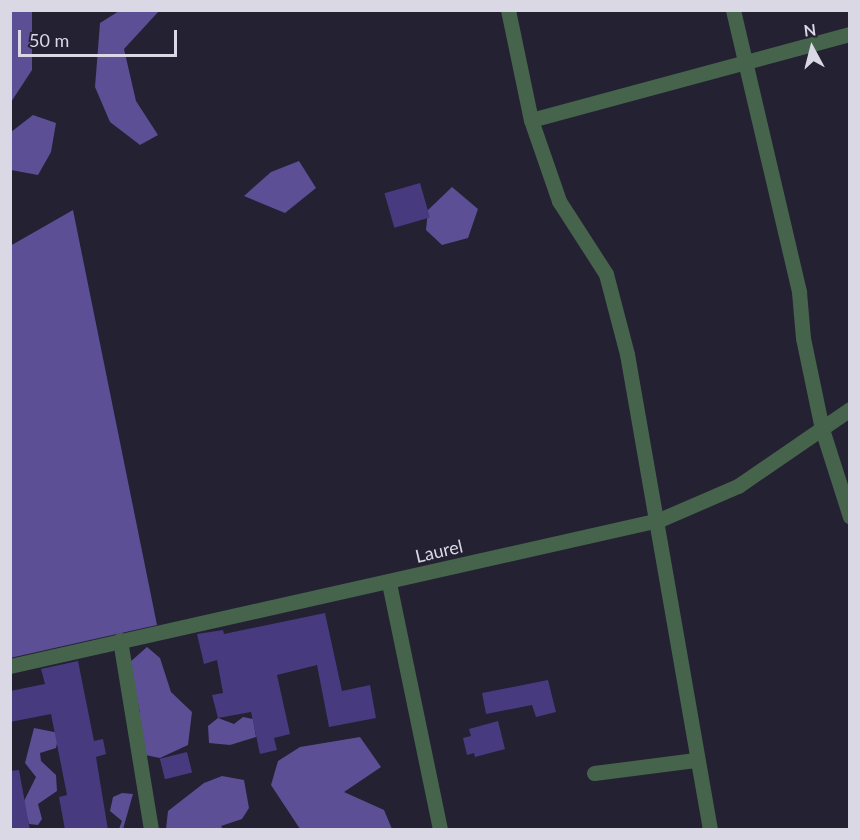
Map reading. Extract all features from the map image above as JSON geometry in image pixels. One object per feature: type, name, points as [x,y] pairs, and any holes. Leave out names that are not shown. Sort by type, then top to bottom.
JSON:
[{"type":"street","points":[[508,10],[531,120],[559,201],[606,274],[627,354],[659,520],[695,760],[710,830]]},
{"type":"street","points":[[733,10],[799,292],[803,338],[822,429],[849,517]]},
{"type":"street","points":[[531,120],[849,34]]},
{"type":"street","name":"Laurel","points":[[10,666],[120,640],[389,583],[659,520],[738,486],[849,409]]},
{"type":"street","points":[[389,583],[440,830]]},
{"type":"street","points":[[120,640],[150,830]]},
{"type":"street","points":[[594,773],[695,760]]},
{"type":"shaded area","points":[[11,10],[32,11],[32,70],[11,102]]},
{"type":"shaded area","points":[[119,11],[159,11],[124,49],[136,101],[158,135],[140,145],[110,122],[95,87],[100,23]]},
{"type":"shaded area","points":[[33,115],[56,123],[51,152],[38,175],[11,170],[11,132]]},
{"type":"shaded area","points":[[299,161],[316,188],[285,213],[244,196],[271,172]]},
{"type":"shaded area","points":[[452,187],[478,209],[468,238],[442,245],[426,230],[428,210]]},
{"type":"shaded area","points":[[73,210],[157,625],[10,658],[10,246]]},
{"type":"shaded area","points":[[147,647],[160,658],[171,692],[192,712],[188,745],[160,758],[145,755],[140,739],[140,713],[130,662]]},
{"type":"shaded area","points":[[243,717],[253,719],[256,737],[230,745],[209,743],[208,726],[218,718],[234,724]]},
{"type":"shaded area","points":[[34,728],[59,733],[56,748],[40,753],[41,761],[56,775],[57,791],[38,804],[42,819],[38,825],[29,824],[23,803],[36,777],[25,763]]},
{"type":"shaded area","points":[[360,737],[381,767],[344,792],[384,810],[392,829],[300,829],[271,785],[278,761],[300,747]]},
{"type":"shaded area","points":[[222,776],[244,780],[249,808],[242,819],[221,826],[223,829],[166,829],[168,811],[204,783]]},
{"type":"shaded area","points":[[122,793],[133,794],[123,829],[119,829],[122,821],[110,811],[113,797]]},
{"type":"building","points":[[420,183],[430,218],[394,228],[384,193]]},
{"type":"building","points":[[325,613],[342,691],[370,685],[376,718],[329,727],[317,665],[277,675],[290,734],[274,738],[277,750],[260,754],[251,712],[218,718],[212,695],[223,693],[217,660],[204,664],[197,634],[223,630],[224,634]]},
{"type":"building","points":[[78,661],[94,741],[103,739],[106,754],[96,757],[108,830],[65,830],[59,797],[67,795],[51,714],[10,722],[10,691],[45,684],[41,669]]},
{"type":"building","points":[[548,680],[556,712],[536,717],[532,705],[486,714],[482,693]]},
{"type":"building","points":[[498,721],[505,749],[475,757],[474,753],[467,755],[463,738],[471,736],[469,729]]},
{"type":"building","points":[[187,752],[192,772],[165,779],[160,759]]},
{"type":"building","points":[[19,770],[30,830],[10,830],[10,771]]}]
